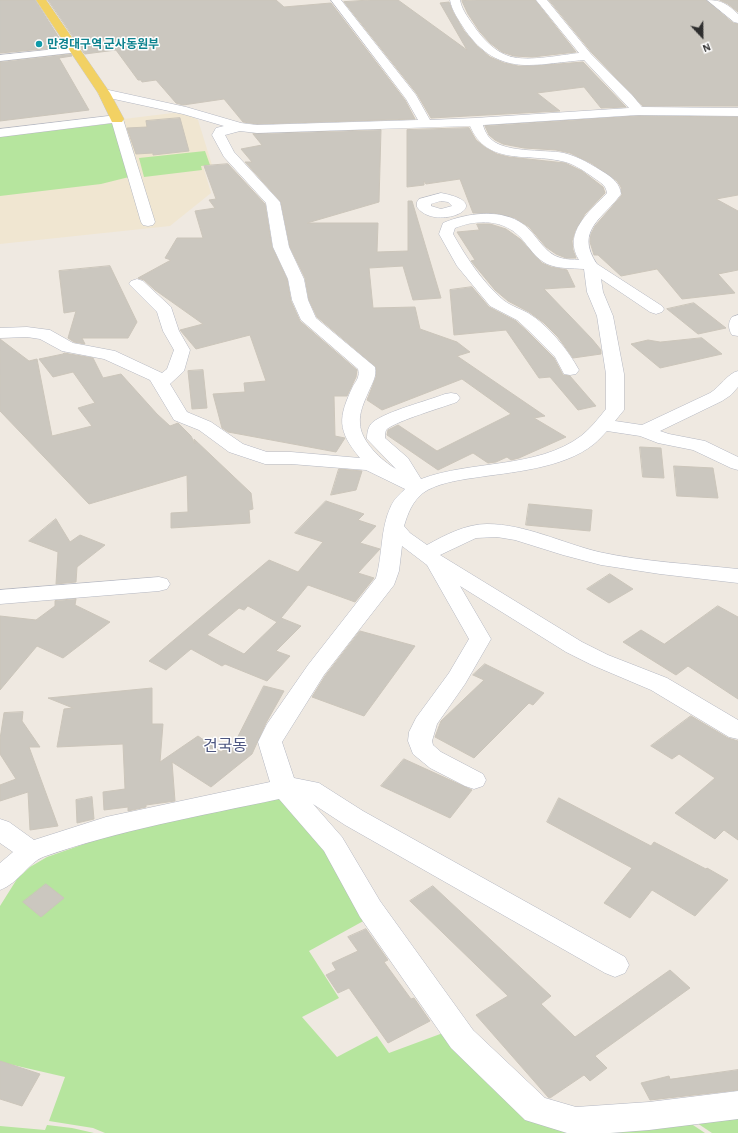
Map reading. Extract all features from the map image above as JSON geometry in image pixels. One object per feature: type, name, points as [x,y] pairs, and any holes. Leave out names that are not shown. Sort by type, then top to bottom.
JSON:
[{"type":"main road","points":[[41,0],[104,93],[118,119]]},
{"type":"street","points":[[336,0],[412,98],[426,124]]},
{"type":"street","points":[[455,0],[460,14],[477,38],[502,58],[509,61],[528,61],[588,56]]},
{"type":"street","points":[[541,0],[588,56],[628,98],[638,111]]},
{"type":"street","points":[[712,0],[726,9],[738,20]]},
{"type":"street","points":[[0,58],[75,50]]},
{"type":"street","points":[[104,93],[186,111],[240,127],[257,129],[475,122],[638,111],[738,112]]},
{"type":"street","points":[[0,133],[118,119],[148,222]]},
{"type":"street","points":[[475,122],[485,141],[498,149],[511,152],[546,154],[573,160],[586,166],[614,188],[614,194],[585,225],[581,241],[586,257],[591,266],[595,292],[605,316],[615,374],[615,410],[588,440],[574,449],[533,463],[454,475],[417,488],[401,505],[390,544],[390,564],[388,576],[383,585],[316,670],[276,730],[270,742],[284,788],[333,844],[370,909],[462,1039],[536,1110],[576,1121],[649,1116],[738,1105]]},
{"type":"street","points":[[240,127],[220,131],[218,135],[229,154],[273,202],[281,247],[296,279],[300,300],[309,320],[366,367],[368,375],[355,400],[350,424],[351,429],[363,449],[378,466],[417,488]]},
{"type":"street","points":[[570,370],[562,354],[534,326],[522,317],[496,303],[462,263],[446,234],[448,226],[458,216],[500,220],[518,227],[538,250],[554,261],[567,264],[591,266],[656,309]]},
{"type":"street","points":[[137,284],[165,310],[171,331],[182,350],[175,371],[160,383]]},
{"type":"street","points":[[738,320],[738,331]]},
{"type":"street","points":[[0,333],[27,332],[44,334],[68,347],[110,355],[157,377],[180,416],[204,426],[236,448],[265,458],[347,461],[378,466]]},
{"type":"street","points":[[644,431],[716,397],[725,391],[738,376]]},
{"type":"street","points":[[417,488],[401,462],[376,439],[376,432],[379,426],[393,419],[451,398]]},
{"type":"street","points":[[603,425],[644,431],[665,439],[698,445],[738,464]]},
{"type":"street","points":[[394,527],[402,537],[430,557],[574,647],[600,660],[659,684],[738,731]]},
{"type":"street","points":[[430,557],[466,534],[485,530],[505,532],[581,554],[628,564],[738,576]]},
{"type":"street","points":[[430,557],[480,638],[453,685],[427,718],[420,738],[422,747],[430,757],[474,780]]},
{"type":"street","points":[[0,597],[159,584]]},
{"type":"street","points":[[0,879],[31,851],[106,827],[290,787],[310,790],[354,818],[615,965]]},
{"type":"street","points":[[0,829],[31,851]]},
{"type":"shaded area","points":[[173,113],[188,115],[198,120],[212,165],[203,166],[211,193],[170,226],[0,244],[0,134]]},
{"type":"green space","points":[[114,123],[129,177],[101,184],[0,196],[0,137]]},
{"type":"green space","points":[[205,151],[210,165],[201,166],[202,170],[144,177],[139,158]]},
{"type":"green space","points":[[285,795],[330,849],[367,919],[309,951],[339,998],[302,1017],[337,1057],[377,1036],[389,1053],[451,1030],[526,1106],[661,1120],[693,1125],[705,1133],[105,1133],[93,1128],[49,1121],[65,1077],[0,1062],[0,906],[17,879],[30,867],[47,857],[116,833]]},
{"type":"green space","points":[[738,1112],[738,1133],[712,1133],[694,1121]]},
{"type":"green space","points":[[47,1125],[72,1128],[94,1133],[0,1133],[0,1126],[45,1130]]},
{"type":"building","points":[[0,0],[35,0],[65,47],[0,53]]},
{"type":"building","points":[[48,0],[276,0],[284,7],[331,3],[405,100],[415,119],[257,124],[243,122],[224,99],[183,105],[176,103],[156,80],[142,82],[141,80],[138,80],[116,50],[85,54]]},
{"type":"building","points":[[398,0],[467,50],[440,3],[449,2],[464,31],[477,46],[490,57],[504,63],[518,66],[583,62],[626,107],[601,108],[584,87],[537,93],[560,111],[431,118],[417,94],[344,2]]},
{"type":"building","points":[[535,0],[576,52],[532,57],[514,56],[502,52],[490,43],[480,32],[468,14],[462,1]]},
{"type":"building","points":[[549,0],[706,0],[733,23],[738,24],[738,106],[643,106],[592,53]]},
{"type":"building","points":[[720,0],[738,0],[738,12],[728,4]]},
{"type":"building","points":[[71,54],[72,56],[59,58],[89,110],[0,121],[0,62]]},
{"type":"building","points":[[638,116],[738,117],[738,195],[716,199],[738,211],[738,270],[718,274],[735,293],[682,299],[657,269],[621,276],[598,255],[594,255],[590,242],[591,234],[595,226],[622,195],[621,187],[617,181],[591,163],[570,153],[503,144],[489,135],[485,126]]},
{"type":"building","points":[[180,118],[189,151],[153,155],[153,153],[136,154],[127,128],[147,127],[146,121]]},
{"type":"building","points":[[469,128],[476,140],[497,154],[509,157],[565,163],[582,171],[603,187],[605,193],[585,214],[575,231],[572,241],[576,258],[566,258],[556,254],[546,247],[529,227],[515,218],[494,213],[473,213],[460,179],[426,184],[424,181],[424,185],[407,187],[407,130]]},
{"type":"building","points":[[381,130],[379,202],[307,223],[378,223],[377,252],[408,251],[408,201],[412,201],[441,298],[413,300],[403,266],[369,268],[373,308],[415,307],[420,329],[457,342],[470,352],[457,356],[545,416],[534,418],[566,437],[519,458],[511,460],[507,457],[496,462],[488,463],[473,453],[438,470],[387,435],[388,430],[398,425],[437,451],[511,414],[462,379],[382,410],[367,400],[376,377],[376,367],[317,317],[309,300],[305,278],[290,247],[281,202],[245,162],[252,162],[241,149],[262,145],[253,134]]},
{"type":"building","points":[[228,164],[265,204],[272,247],[287,279],[291,301],[300,321],[357,370],[356,377],[347,396],[334,396],[335,436],[345,438],[336,452],[228,432],[222,428],[213,394],[245,392],[244,383],[266,381],[250,335],[196,349],[180,330],[203,324],[155,290],[144,280],[138,278],[171,260],[165,258],[177,238],[203,238],[195,211],[215,208],[209,200],[216,199],[204,166]]},
{"type":"building","points":[[477,224],[490,224],[506,229],[520,239],[542,263],[551,267],[567,270],[575,287],[544,289],[592,339],[601,350],[601,354],[573,358],[558,337],[544,323],[529,312],[508,301],[495,290],[471,261],[475,260],[457,232],[479,230]]},
{"type":"building","points":[[110,266],[137,322],[128,338],[82,338],[85,344],[74,342],[68,338],[76,311],[64,313],[59,271]]},
{"type":"building","points":[[472,287],[489,307],[516,321],[527,331],[554,358],[563,375],[570,376],[596,406],[578,410],[550,377],[539,378],[506,330],[454,335],[450,290]]},
{"type":"building","points":[[694,303],[726,328],[698,334],[667,309]]},
{"type":"building","points":[[702,338],[722,354],[660,368],[631,344],[648,340],[660,342]]},
{"type":"building","points":[[0,339],[29,361],[37,359],[52,436],[92,426],[78,408],[95,403],[73,372],[53,377],[39,359],[64,353],[93,358],[103,378],[121,374],[157,414],[170,426],[178,423],[191,436],[195,444],[194,439],[251,493],[253,509],[249,510],[250,523],[171,528],[171,513],[188,512],[187,475],[89,504],[0,411]]},
{"type":"building","points":[[203,370],[207,408],[192,409],[188,371]]},
{"type":"building","points":[[640,447],[661,448],[664,478],[643,477]]},
{"type":"building","points":[[674,466],[713,468],[718,498],[677,496]]},
{"type":"building","points":[[339,469],[362,471],[356,490],[331,495]]},
{"type":"building","points":[[326,501],[364,514],[358,520],[376,526],[360,543],[380,549],[358,573],[374,578],[355,602],[308,585],[281,618],[301,626],[276,651],[290,656],[267,681],[225,664],[222,666],[191,649],[166,670],[149,661],[269,560],[298,572],[323,542],[295,533]],"holes":[[[248,606],[277,622],[244,654],[207,635],[239,608],[244,610]]]},
{"type":"building","points":[[529,504],[592,510],[590,531],[526,525]]},
{"type":"building","points":[[56,519],[70,542],[80,535],[105,545],[77,567],[76,582],[56,584],[58,552],[29,541]]},
{"type":"building","points":[[610,574],[633,589],[609,603],[587,589]]},
{"type":"building","points":[[76,599],[75,605],[110,622],[63,658],[37,646],[0,690],[0,616],[36,620],[55,606],[55,601]]},
{"type":"building","points":[[718,606],[738,617],[738,699],[688,666],[676,675],[623,642],[641,630],[664,644]]},
{"type":"building","points":[[360,631],[415,646],[364,716],[312,697],[325,676]]},
{"type":"building","points":[[485,664],[544,693],[533,705],[529,703],[474,758],[435,737],[441,721],[484,680],[473,675]]},
{"type":"building","points":[[264,686],[284,691],[266,723],[252,754],[211,787],[172,762],[175,801],[146,805],[146,807],[128,811],[128,807],[104,810],[103,792],[125,789],[123,744],[57,747],[64,709],[73,708],[48,698],[152,688],[152,724],[163,724],[160,762],[198,736],[221,752],[235,742]]},
{"type":"building","points":[[23,712],[22,721],[40,747],[29,747],[58,826],[30,830],[28,792],[0,801],[0,785],[16,779],[0,754],[0,739],[4,713]]},
{"type":"building","points":[[691,716],[728,738],[738,741],[738,840],[724,830],[715,839],[675,813],[715,778],[679,754],[672,759],[651,746]]},
{"type":"building","points":[[404,759],[472,790],[450,818],[381,786]]},
{"type":"building","points":[[92,797],[94,819],[77,823],[76,800]]},
{"type":"building","points":[[559,798],[651,846],[654,842],[728,880],[695,916],[652,890],[630,918],[604,903],[632,868],[547,822]]},
{"type":"building","points":[[46,884],[64,898],[41,917],[23,902]]},
{"type":"building","points":[[433,886],[551,996],[541,1004],[575,1037],[670,970],[690,988],[595,1056],[607,1068],[590,1081],[584,1075],[550,1098],[476,1015],[508,996],[410,901]]},
{"type":"building","points":[[366,929],[388,960],[384,962],[411,999],[414,998],[430,1021],[388,1043],[349,988],[338,993],[326,975],[336,970],[332,963],[358,951],[348,937]]},
{"type":"building","points":[[0,1061],[40,1074],[22,1106],[0,1099]]},
{"type":"building","points":[[738,1070],[738,1090],[650,1100],[641,1083],[669,1076],[670,1079]]},
{"type":"place","name":"만경대구역 군사동원부","points":[[39,44]]},
{"type":"district","name":"건국동","points":[[225,746]]}]
